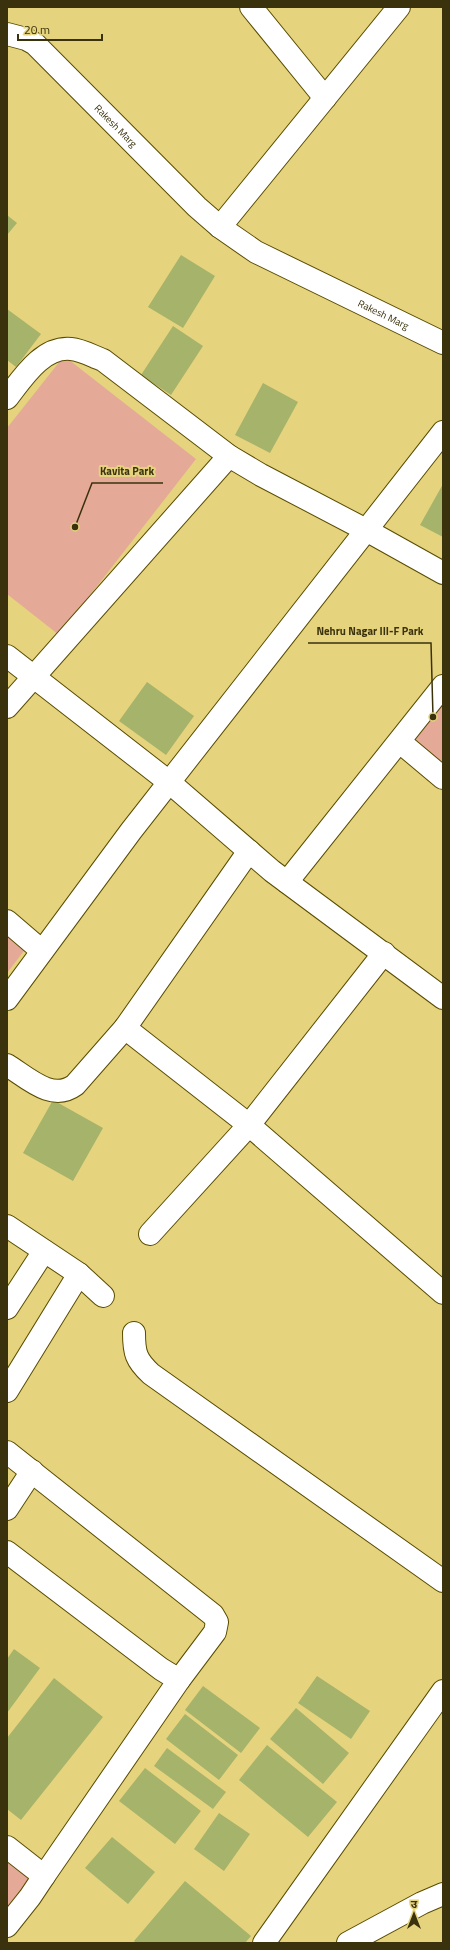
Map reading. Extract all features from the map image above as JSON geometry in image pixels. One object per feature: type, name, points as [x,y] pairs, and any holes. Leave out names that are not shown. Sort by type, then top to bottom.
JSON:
[{"type":"street","points":[[251,7],[325,98]]},
{"type":"street","points":[[220,227],[399,7]]},
{"type":"street","name":"Rakesh Marg","points":[[7,34],[26,39],[35,44],[197,207],[220,227],[256,252],[443,343]]},
{"type":"street","points":[[7,398],[29,370],[42,358],[56,351],[69,349],[84,352],[102,360],[229,456],[261,475],[366,530],[443,573]]},
{"type":"street","points":[[7,999],[131,830],[443,432]]},
{"type":"street","points":[[7,707],[229,456]]},
{"type":"street","points":[[7,656],[169,782],[287,882],[443,998]]},
{"type":"street","points":[[287,882],[400,742],[443,686]]},
{"type":"street","points":[[400,742],[443,778]]},
{"type":"street","points":[[7,1065],[47,1090],[53,1092],[68,1090],[81,1080],[125,1028],[249,851]]},
{"type":"street","points":[[7,921],[42,951]]},
{"type":"street","points":[[150,1234],[250,1125],[384,953]]},
{"type":"street","points":[[125,1028],[250,1125],[443,1293]]},
{"type":"street","points":[[7,1226],[79,1274],[102,1296]]},
{"type":"street","points":[[7,1308],[44,1250]]},
{"type":"street","points":[[7,1391],[79,1274]]},
{"type":"street","points":[[134,1333],[134,1350],[139,1363],[151,1374],[182,1398],[443,1581]]},
{"type":"street","points":[[7,1452],[214,1615],[217,1622],[215,1632],[179,1680],[30,1898],[7,1926]]},
{"type":"street","points":[[7,1509],[32,1471]]},
{"type":"street","points":[[7,1552],[162,1669],[179,1680]]},
{"type":"street","points":[[264,1943],[443,1691]]},
{"type":"street","points":[[7,1846],[44,1876]]},
{"type":"street","points":[[348,1943],[422,1903],[443,1894]]},
{"type":"shaded area","points":[[64,356],[196,459],[59,635],[7,594],[7,428]]},
{"type":"shaded area","points":[[443,690],[443,774],[403,743]]},
{"type":"shaded area","points":[[7,932],[27,947],[7,973]]},
{"type":"shaded area","points":[[7,1856],[32,1875],[7,1908]]},
{"type":"building","points":[[7,215],[17,223],[7,235]]},
{"type":"building","points":[[181,255],[215,276],[183,328],[148,307]]},
{"type":"building","points":[[7,309],[41,334],[16,367],[7,360]]},
{"type":"building","points":[[173,326],[203,346],[171,395],[141,375]]},
{"type":"building","points":[[263,383],[298,402],[270,453],[235,435]]},
{"type":"building","points":[[443,484],[443,537],[420,525]]},
{"type":"building","points":[[147,682],[194,716],[166,755],[119,721]]},
{"type":"building","points":[[53,1100],[103,1128],[73,1181],[23,1153]]},
{"type":"building","points":[[14,1649],[40,1668],[7,1713],[7,1659]]},
{"type":"building","points":[[317,1676],[370,1711],[351,1739],[298,1703]]},
{"type":"building","points":[[54,1678],[103,1717],[21,1820],[7,1809],[7,1738]]},
{"type":"building","points":[[203,1686],[260,1728],[241,1753],[185,1710]]},
{"type":"building","points":[[296,1708],[349,1753],[323,1784],[270,1739]]},
{"type":"building","points":[[185,1714],[238,1755],[219,1780],[166,1739]]},
{"type":"building","points":[[267,1745],[337,1802],[308,1837],[239,1780]]},
{"type":"building","points":[[167,1748],[226,1792],[213,1809],[154,1766]]},
{"type":"building","points":[[145,1768],[201,1811],[175,1844],[119,1801]]},
{"type":"building","points":[[219,1813],[250,1834],[224,1871],[194,1849]]},
{"type":"building","points":[[112,1837],[155,1872],[128,1904],[85,1868]]},
{"type":"building","points":[[185,1881],[251,1936],[245,1943],[136,1943],[134,1941]]},
{"type":"place","name":"Kavita Park","points":[[75,527]]},
{"type":"place","name":"Nehru Nagar III-F Park","points":[[433,717]]}]
